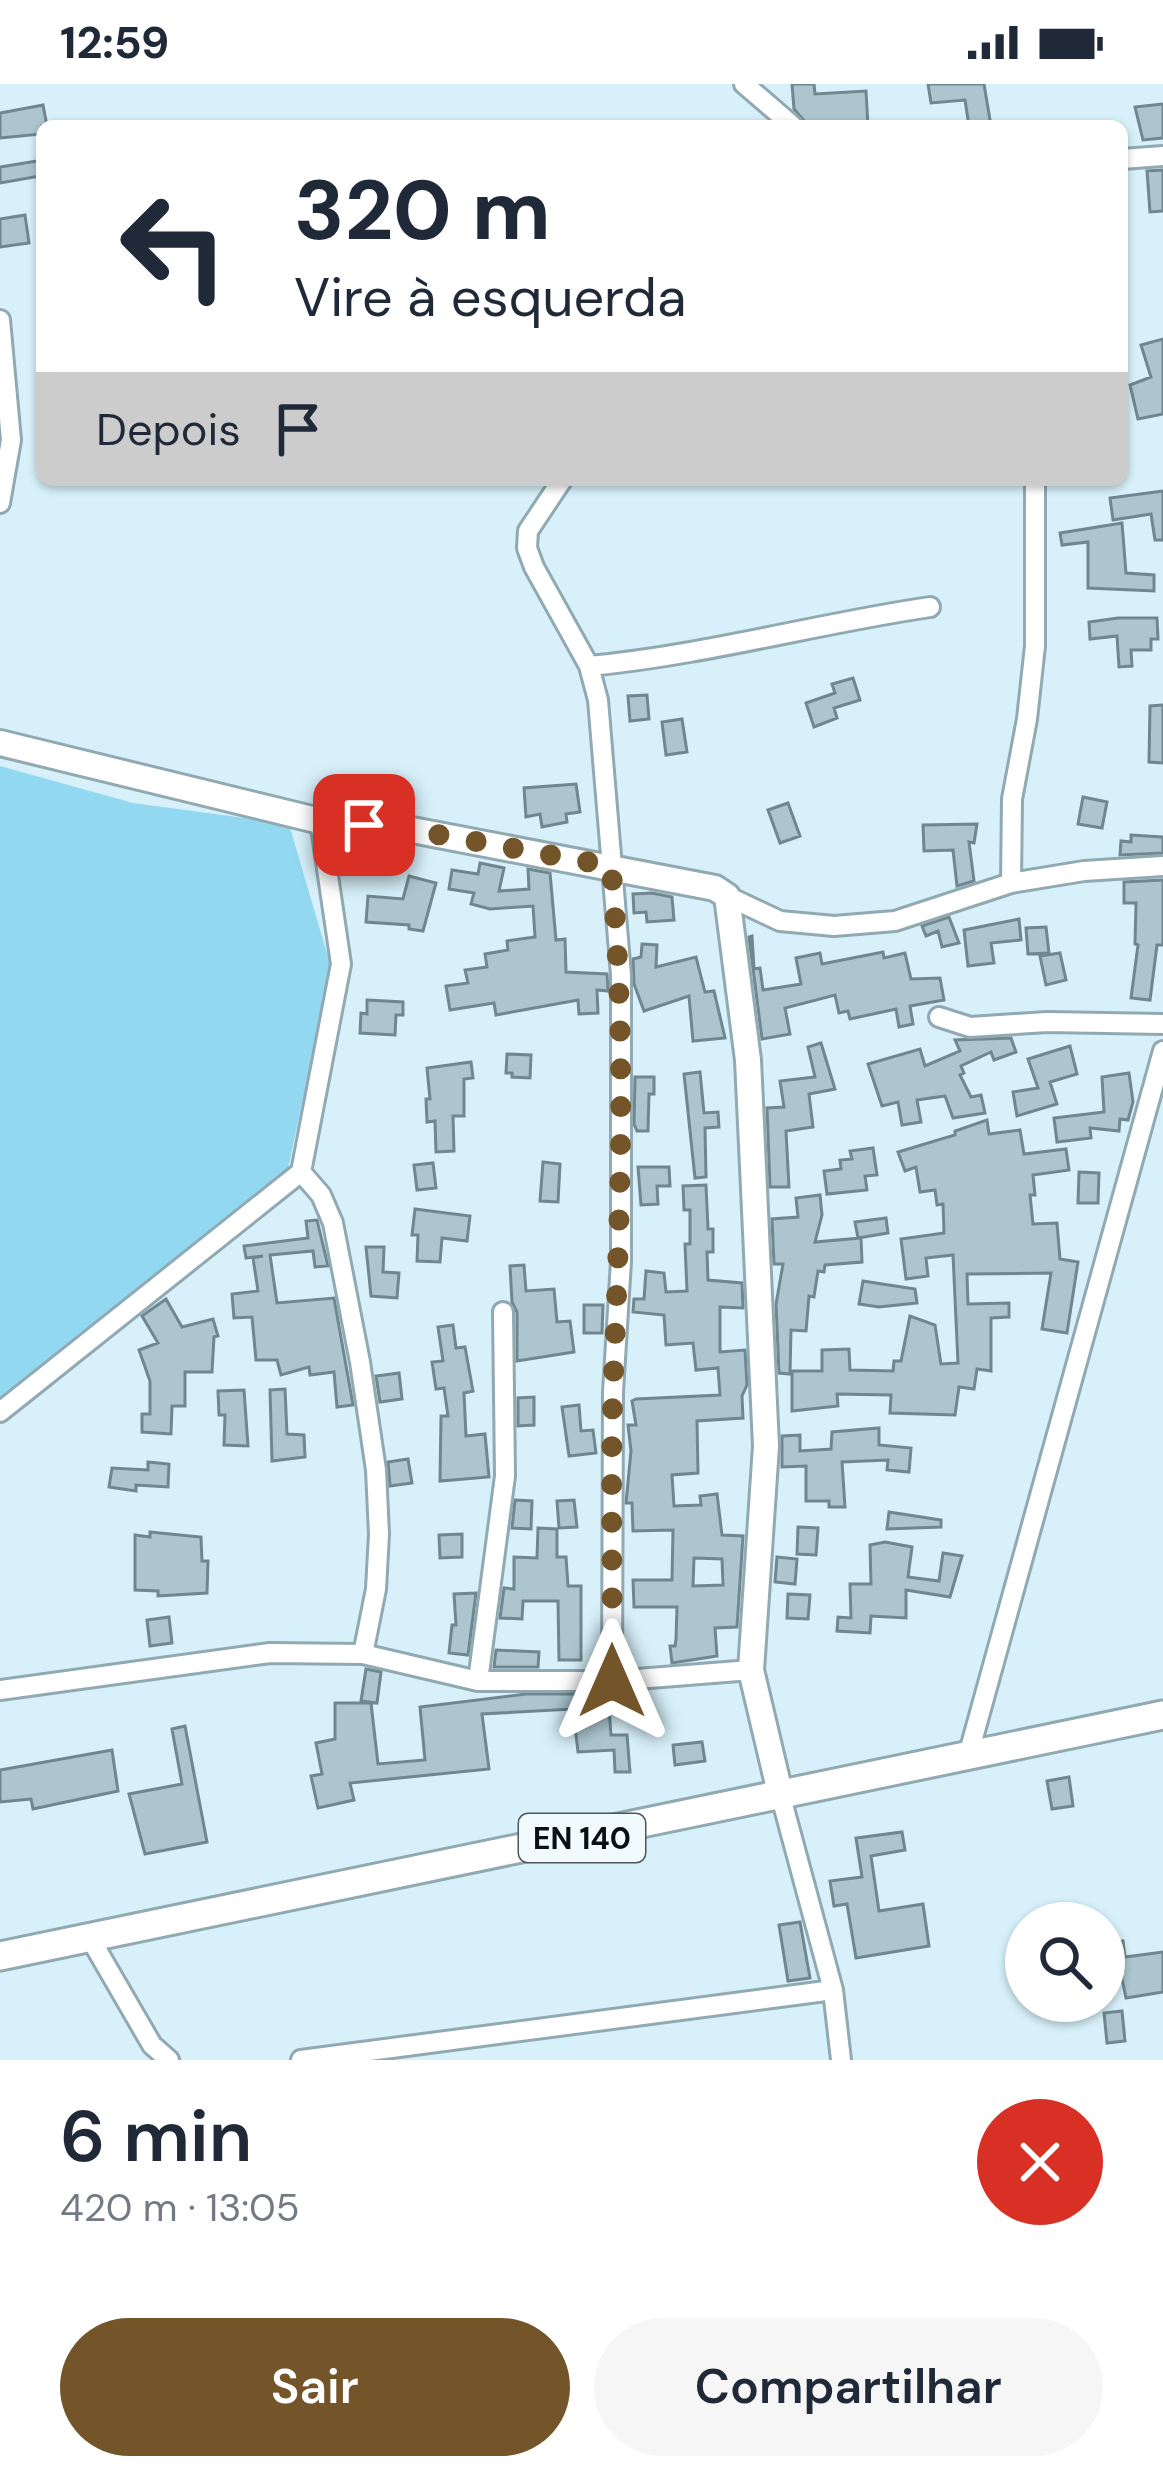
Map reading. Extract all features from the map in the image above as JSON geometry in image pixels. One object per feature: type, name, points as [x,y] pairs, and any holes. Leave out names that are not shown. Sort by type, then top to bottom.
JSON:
[{"type":"main road","name":"EN 140","points":[[0,1956],[1163,1715]]},
{"type":"street","points":[[744,84],[786,120]]},
{"type":"street","points":[[1128,159],[1163,156]]},
{"type":"street","points":[[0,320],[11,440],[0,503]]},
{"type":"street","points":[[558,486],[528,531],[527,548],[589,667],[598,700],[621,974],[621,1261],[613,1392],[612,1681]]},
{"type":"street","points":[[1011,883],[1012,799],[1028,719],[1035,646],[1035,486]]},
{"type":"street","points":[[589,667],[669,658],[930,607]]},
{"type":"street","points":[[0,743],[320,821],[407,829],[716,888],[780,921],[834,926],[896,921],[1011,883],[1084,871],[1163,866]]},
{"type":"street","points":[[0,1412],[301,1172],[341,964],[320,821]]},
{"type":"street","points":[[727,896],[748,1060],[766,1446],[751,1670],[833,1990],[841,2060]]},
{"type":"street","points":[[939,1017],[970,1027],[1047,1022],[1163,1024]]},
{"type":"street","points":[[968,1756],[1163,1051]]},
{"type":"street","points":[[301,1172],[321,1195],[332,1222],[376,1470],[380,1534],[364,1654]]},
{"type":"street","points":[[478,1681],[505,1476],[503,1312]]},
{"type":"street","points":[[0,1690],[270,1653],[364,1654],[478,1681],[612,1681],[751,1670]]},
{"type":"street","points":[[90,1939],[152,2045],[170,2060]]},
{"type":"street","points":[[301,2060],[833,1990]]},
{"type":"shaded area","points":[[0,766],[133,803],[289,824],[331,967],[288,1169],[259,1199],[0,1401]]},
{"type":"building","points":[[792,84],[814,84],[815,94],[866,91],[868,120],[803,120],[794,109]]},
{"type":"building","points":[[928,84],[984,84],[990,120],[968,120],[965,100],[931,103]]},
{"type":"building","points":[[1163,104],[1163,138],[1143,140],[1135,107]]},
{"type":"building","points":[[43,105],[46,120],[36,120],[36,135],[0,138],[0,113]]},
{"type":"building","points":[[36,161],[36,177],[0,183],[0,167]]},
{"type":"building","points":[[1163,170],[1163,211],[1150,212],[1147,171]]},
{"type":"building","points":[[25,215],[29,243],[0,247],[0,219]]},
{"type":"building","points":[[1163,339],[1163,414],[1138,419],[1130,385],[1151,377],[1141,345]]},
{"type":"building","points":[[1163,491],[1163,540],[1155,540],[1151,514],[1113,520],[1110,498]]},
{"type":"building","points":[[1122,523],[1126,573],[1154,575],[1154,591],[1088,588],[1088,542],[1062,545],[1060,533]]},
{"type":"building","points":[[1157,618],[1158,639],[1151,639],[1151,650],[1131,650],[1132,666],[1119,667],[1117,636],[1090,639],[1089,622]]},
{"type":"building","points":[[853,678],[860,700],[834,708],[837,718],[814,727],[806,703],[835,693],[832,684]]},
{"type":"building","points":[[647,695],[649,719],[630,721],[628,696]]},
{"type":"building","points":[[1163,705],[1163,763],[1149,762],[1150,706]]},
{"type":"building","points":[[682,719],[687,752],[666,755],[662,722]]},
{"type":"building","points":[[576,784],[580,812],[566,814],[567,822],[542,827],[540,814],[526,817],[524,788]]},
{"type":"building","points":[[1083,797],[1107,802],[1102,828],[1078,824]]},
{"type":"building","points":[[788,803],[800,836],[780,843],[768,810]]},
{"type":"building","points":[[977,824],[974,843],[969,842],[974,881],[957,886],[953,850],[924,851],[923,825]]},
{"type":"building","points":[[1131,835],[1163,837],[1163,853],[1120,855],[1121,841],[1131,842]]},
{"type":"building","points":[[480,863],[504,868],[499,891],[529,889],[528,869],[550,873],[556,940],[565,939],[566,972],[607,974],[608,991],[597,990],[598,1013],[579,1014],[578,1000],[496,1015],[494,1003],[450,1010],[446,986],[468,983],[465,970],[487,967],[485,954],[508,950],[507,941],[535,937],[533,906],[490,909],[471,904],[474,893],[449,889],[452,870],[478,874]]},
{"type":"building","points":[[409,876],[436,883],[423,931],[409,929],[409,925],[366,922],[368,896],[403,899]]},
{"type":"building","points":[[1163,880],[1163,945],[1157,945],[1150,1000],[1131,998],[1138,945],[1136,903],[1124,903],[1124,882]]},
{"type":"building","points":[[633,894],[672,897],[674,920],[647,922],[646,912],[634,913]]},
{"type":"building","points":[[949,917],[959,943],[942,947],[938,931],[926,936],[922,926]]},
{"type":"building","points":[[1019,919],[1021,940],[991,943],[994,963],[968,966],[964,930]]},
{"type":"building","points":[[1046,927],[1049,953],[1028,954],[1026,928]]},
{"type":"building","points":[[749,937],[754,969],[760,968],[763,990],[801,984],[796,958],[820,953],[822,964],[883,952],[884,958],[905,953],[911,979],[940,978],[944,1000],[910,1006],[913,1024],[899,1027],[896,1009],[850,1019],[848,1011],[839,1013],[835,995],[785,1008],[790,1034],[762,1039]]},
{"type":"building","points":[[642,944],[657,945],[656,967],[696,957],[705,992],[714,991],[725,1038],[693,1041],[689,996],[644,1011],[634,984],[633,959],[641,957]]},
{"type":"building","points":[[1060,953],[1066,980],[1046,985],[1040,956]]},
{"type":"building","points":[[367,1000],[403,1002],[403,1015],[396,1015],[395,1035],[360,1033]]},
{"type":"building","points":[[1011,1038],[1016,1052],[994,1060],[991,1052],[961,1066],[964,1073],[960,1075],[971,1097],[981,1095],[985,1113],[953,1118],[945,1096],[917,1100],[921,1122],[902,1125],[898,1102],[882,1106],[868,1064],[920,1049],[925,1066],[960,1051],[955,1040]]},
{"type":"building","points":[[821,1043],[835,1089],[809,1094],[813,1127],[786,1131],[789,1187],[770,1187],[767,1108],[784,1107],[780,1081],[815,1077],[808,1047]]},
{"type":"building","points":[[1070,1046],[1077,1074],[1050,1082],[1057,1104],[1017,1116],[1013,1092],[1038,1088],[1028,1059]]},
{"type":"building","points":[[507,1054],[531,1055],[530,1078],[506,1073]]},
{"type":"building","points":[[471,1062],[473,1078],[464,1079],[464,1116],[453,1116],[454,1151],[436,1152],[435,1121],[427,1122],[427,1068]]},
{"type":"building","points":[[700,1072],[704,1113],[718,1112],[719,1127],[705,1128],[706,1177],[695,1178],[684,1074]]},
{"type":"building","points":[[1129,1073],[1133,1102],[1128,1120],[1120,1119],[1119,1131],[1090,1128],[1091,1138],[1057,1142],[1054,1118],[1104,1112],[1102,1077]]},
{"type":"building","points":[[635,1077],[654,1077],[648,1131],[637,1131],[634,1124]]},
{"type":"building","points":[[987,1120],[989,1134],[1020,1130],[1024,1154],[1066,1149],[1069,1170],[1033,1175],[1035,1195],[1030,1195],[1033,1224],[1057,1223],[1060,1259],[1078,1262],[1067,1333],[1042,1329],[1051,1273],[967,1274],[968,1304],[1009,1303],[1009,1317],[991,1318],[991,1371],[977,1369],[974,1389],[959,1387],[955,1415],[890,1413],[891,1395],[837,1394],[838,1406],[792,1411],[792,1371],[822,1371],[822,1350],[849,1349],[850,1370],[893,1371],[894,1361],[901,1361],[910,1316],[935,1325],[941,1364],[958,1363],[953,1255],[926,1258],[928,1276],[906,1279],[901,1239],[944,1233],[943,1204],[937,1205],[935,1190],[920,1192],[916,1167],[905,1171],[898,1152]]},
{"type":"building","points":[[873,1148],[877,1175],[865,1176],[867,1190],[827,1194],[824,1171],[841,1169],[840,1160],[852,1159],[850,1151]]},
{"type":"building","points":[[543,1162],[560,1164],[558,1202],[540,1201]]},
{"type":"building","points":[[433,1163],[436,1188],[417,1190],[414,1165]]},
{"type":"building","points":[[638,1167],[669,1167],[670,1186],[657,1186],[658,1204],[641,1205]]},
{"type":"building","points":[[1079,1172],[1099,1173],[1098,1203],[1078,1203]]},
{"type":"building","points":[[706,1185],[708,1229],[713,1229],[713,1252],[707,1252],[708,1280],[742,1283],[743,1308],[720,1307],[720,1352],[745,1350],[747,1385],[742,1396],[743,1418],[697,1421],[698,1473],[672,1475],[674,1506],[701,1505],[700,1496],[717,1494],[722,1535],[743,1536],[737,1627],[715,1628],[717,1656],[672,1663],[677,1607],[634,1607],[633,1580],[672,1580],[673,1530],[633,1531],[632,1503],[626,1503],[631,1451],[628,1425],[636,1425],[632,1401],[720,1395],[718,1368],[696,1370],[693,1343],[666,1345],[664,1315],[633,1312],[634,1299],[644,1299],[646,1271],[664,1273],[666,1292],[687,1291],[685,1244],[690,1244],[690,1210],[684,1210],[683,1186]],"holes":[[[694,1558],[722,1559],[723,1585],[693,1586]]]},
{"type":"building","points":[[820,1195],[822,1215],[815,1242],[861,1238],[862,1262],[825,1265],[824,1272],[818,1271],[814,1297],[809,1296],[806,1331],[791,1330],[790,1374],[779,1373],[776,1304],[783,1264],[774,1264],[772,1219],[798,1217],[796,1198]]},
{"type":"building","points":[[415,1209],[470,1216],[467,1241],[442,1238],[440,1262],[417,1261],[418,1235],[412,1235]]},
{"type":"building","points":[[886,1218],[888,1233],[858,1238],[855,1222]]},
{"type":"building","points":[[317,1220],[328,1266],[315,1267],[313,1251],[270,1255],[277,1303],[334,1298],[353,1405],[337,1407],[334,1372],[310,1375],[309,1367],[281,1375],[277,1360],[256,1360],[252,1317],[234,1318],[232,1294],[258,1291],[253,1258],[263,1256],[246,1258],[244,1246],[308,1238],[306,1221]]},
{"type":"building","points":[[366,1247],[384,1247],[383,1272],[399,1273],[397,1298],[371,1296]]},
{"type":"building","points":[[524,1265],[526,1291],[554,1289],[557,1322],[570,1321],[574,1352],[517,1361],[517,1312],[510,1266]]},
{"type":"building","points":[[863,1281],[915,1289],[917,1303],[859,1304]]},
{"type":"building","points":[[166,1299],[182,1327],[213,1319],[218,1336],[214,1337],[212,1372],[185,1372],[185,1406],[172,1406],[171,1434],[142,1432],[142,1414],[150,1414],[150,1381],[139,1350],[158,1343],[142,1316]]},
{"type":"building","points":[[584,1305],[603,1305],[602,1333],[584,1333]]},
{"type":"building","points":[[453,1325],[456,1348],[465,1347],[473,1391],[464,1393],[466,1436],[485,1434],[489,1477],[440,1481],[441,1416],[448,1416],[444,1388],[436,1389],[432,1362],[443,1361],[438,1327]]},
{"type":"building","points":[[399,1373],[402,1399],[380,1402],[376,1376]]},
{"type":"building","points":[[285,1389],[287,1434],[304,1435],[305,1457],[272,1461],[270,1390]]},
{"type":"building","points":[[244,1390],[248,1446],[224,1445],[225,1415],[219,1415],[218,1391]]},
{"type":"building","points":[[534,1397],[534,1425],[518,1426],[518,1398]]},
{"type":"building","points":[[579,1405],[581,1431],[593,1430],[596,1453],[569,1456],[562,1407]]},
{"type":"building","points":[[879,1428],[879,1445],[911,1448],[909,1472],[887,1470],[888,1460],[842,1462],[845,1507],[806,1501],[806,1466],[782,1467],[782,1436],[800,1435],[800,1451],[831,1449],[832,1432]]},
{"type":"building","points":[[408,1459],[412,1483],[390,1486],[388,1462]]},
{"type":"building","points":[[148,1462],[169,1464],[168,1487],[136,1485],[136,1491],[109,1487],[112,1468],[148,1470]]},
{"type":"building","points":[[515,1500],[532,1501],[531,1529],[512,1528]]},
{"type":"building","points":[[574,1500],[577,1527],[559,1528],[557,1501]]},
{"type":"building","points":[[889,1512],[941,1520],[941,1527],[887,1529]]},
{"type":"building","points":[[798,1527],[818,1528],[816,1555],[797,1554]]},
{"type":"building","points":[[538,1528],[557,1529],[557,1557],[566,1557],[568,1586],[581,1586],[581,1660],[559,1660],[558,1601],[523,1601],[522,1619],[500,1618],[504,1588],[514,1589],[514,1557],[537,1558]]},
{"type":"building","points":[[150,1532],[201,1537],[202,1561],[208,1561],[207,1593],[158,1596],[158,1591],[135,1590],[135,1535],[150,1537]]},
{"type":"building","points":[[462,1534],[462,1557],[440,1558],[439,1535]]},
{"type":"building","points":[[885,1542],[912,1547],[908,1577],[939,1581],[943,1553],[962,1556],[950,1597],[906,1590],[906,1618],[871,1616],[870,1633],[837,1631],[838,1617],[851,1618],[850,1584],[871,1584],[870,1545]]},
{"type":"building","points":[[777,1557],[797,1559],[795,1584],[775,1582]]},
{"type":"building","points":[[476,1593],[468,1655],[449,1653],[452,1625],[456,1625],[454,1594]]},
{"type":"building","points":[[788,1594],[810,1595],[808,1619],[787,1618]]},
{"type":"building","points":[[169,1617],[172,1643],[150,1646],[147,1620]]},
{"type":"building","points":[[496,1650],[539,1652],[538,1667],[494,1667]]},
{"type":"building","points":[[366,1669],[381,1672],[377,1703],[361,1701]]},
{"type":"building","points":[[526,1694],[608,1694],[611,1735],[627,1735],[630,1772],[615,1772],[614,1750],[578,1752],[573,1709],[482,1714],[489,1769],[350,1783],[354,1800],[318,1808],[311,1776],[322,1774],[316,1743],[335,1739],[335,1703],[371,1703],[378,1764],[425,1760],[420,1707]]},
{"type":"building","points":[[185,1726],[207,1842],[145,1854],[129,1794],[182,1784],[172,1729]]},
{"type":"building","points":[[702,1742],[705,1761],[675,1765],[673,1745]]},
{"type":"building","points":[[112,1750],[118,1791],[33,1809],[31,1799],[0,1802],[0,1770]]},
{"type":"building","points":[[1069,1777],[1073,1806],[1052,1809],[1047,1781]]},
{"type":"building","points":[[902,1832],[905,1850],[871,1856],[879,1911],[923,1904],[929,1946],[856,1958],[847,1904],[834,1906],[830,1881],[862,1877],[856,1838]]},
{"type":"building","points":[[800,1922],[810,1978],[788,1981],[779,1925]]},
{"type":"building","points":[[1163,1952],[1163,1992],[1126,1998],[1125,1957]]},
{"type":"building","points":[[1105,2022],[1123,2022],[1125,2041],[1107,2043]]},
{"type":"route","points":[[364,825],[611,866],[621,974],[622,1072],[621,1261],[613,1392],[612,1681]]}]
